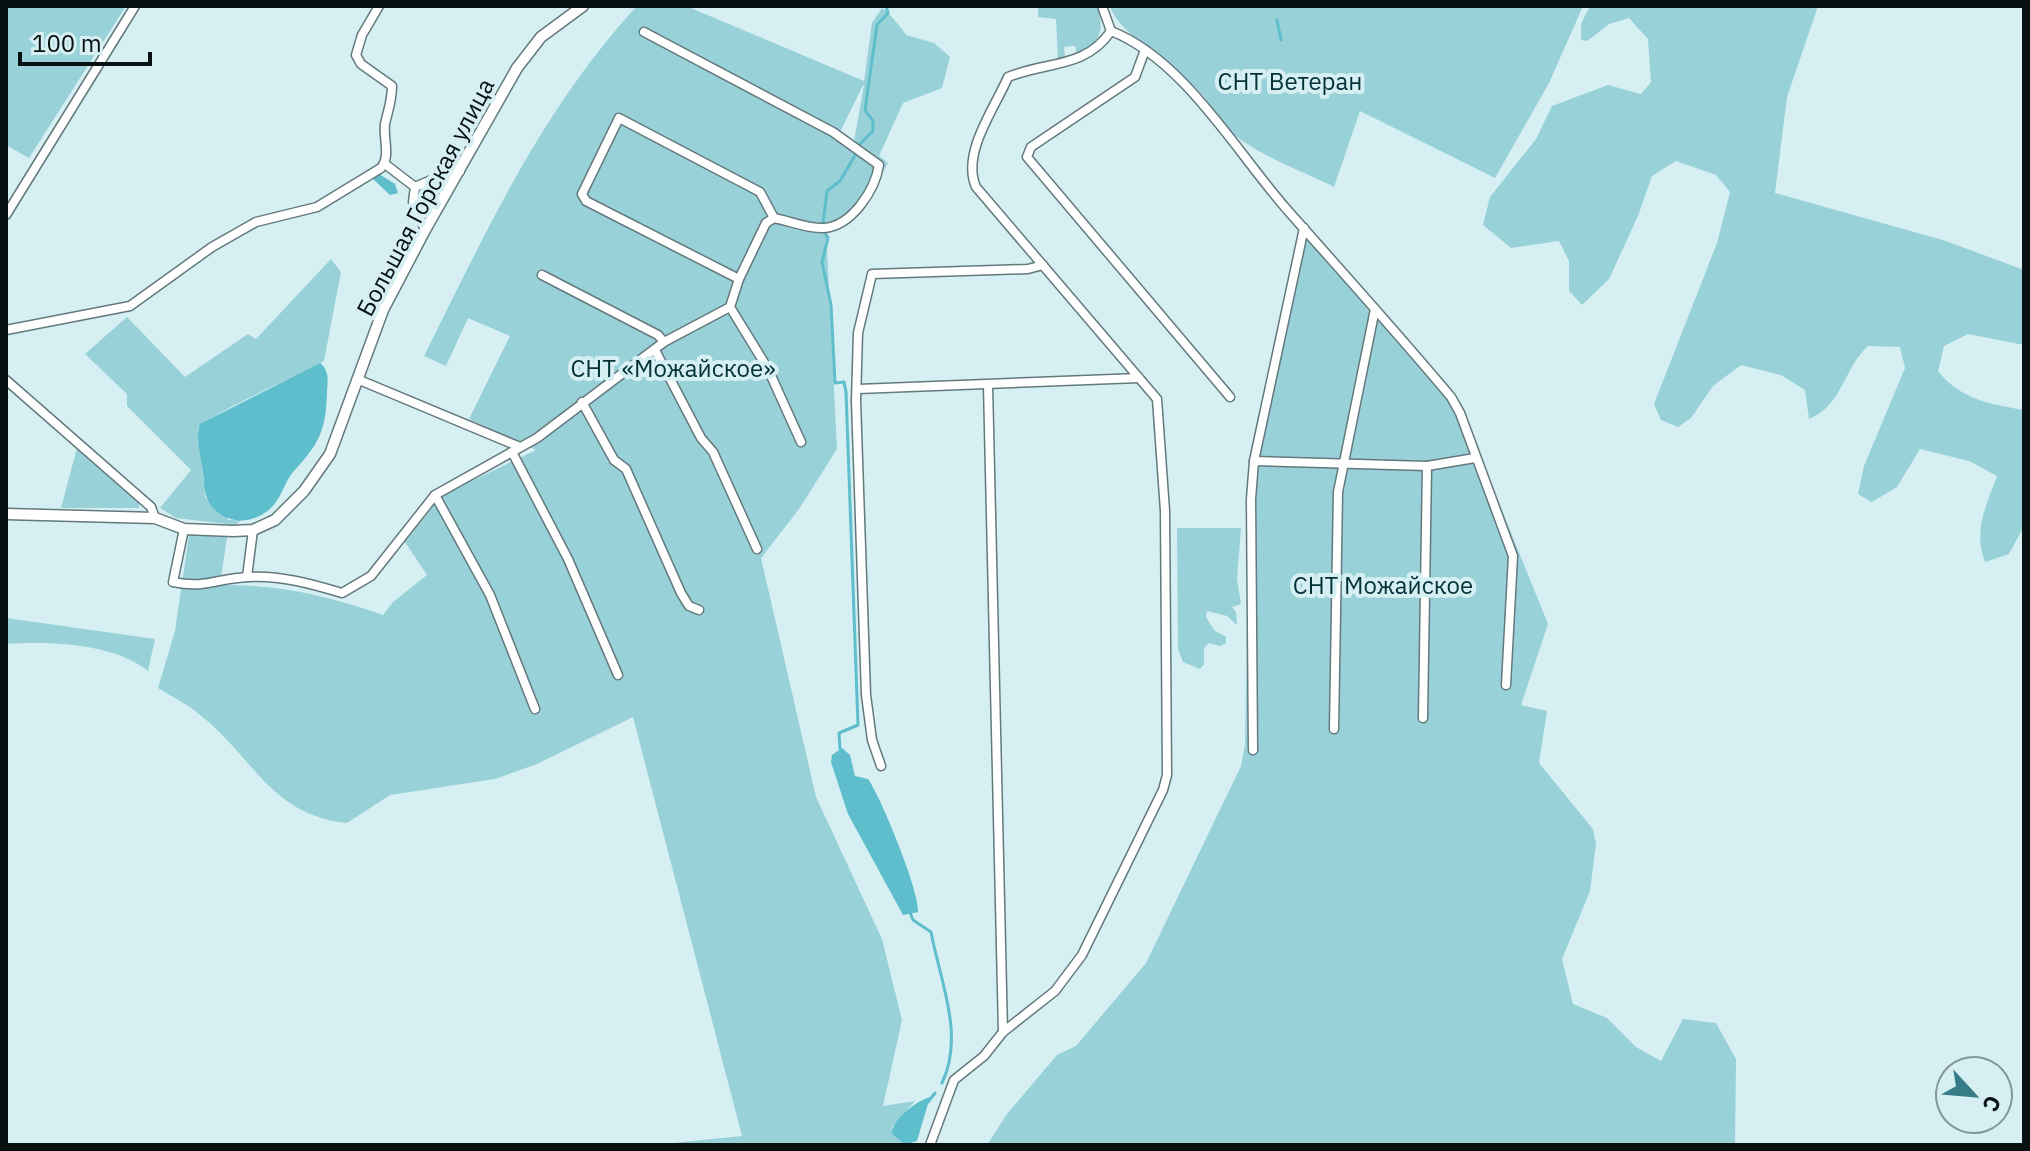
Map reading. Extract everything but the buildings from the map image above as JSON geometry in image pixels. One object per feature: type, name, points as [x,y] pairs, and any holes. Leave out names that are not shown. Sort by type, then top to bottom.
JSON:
[{"type":"street","points":[[6,215],[135,6]]},
{"type":"street","points":[[379,6],[362,35],[356,55],[361,64],[392,86],[392,104],[385,125],[385,164]]},
{"type":"street","name":"Большая Горская улица","points":[[253,530],[275,520],[304,491],[330,454],[383,310],[425,230],[533,47],[541,37],[582,6]]},
{"type":"street","points":[[1102,6],[1111,31],[1145,50],[1178,78],[1290,213],[1451,397],[1460,413],[1513,556],[1506,685]]},
{"type":"street","points":[[930,1145],[954,1080],[984,1056],[1003,1032],[1055,991],[1082,955],[1163,790],[1167,775],[1165,511],[1157,399],[976,187],[971,176],[971,158],[1008,77],[1085,57],[1101,46],[1111,31]]},
{"type":"street","points":[[184,529],[173,582],[196,587],[247,577],[298,580],[342,593],[371,576],[435,495],[537,438],[664,342],[730,307],[739,279],[766,223],[774,218],[825,228],[843,223],[877,178],[879,165],[833,132],[644,32]]},
{"type":"street","points":[[1145,50],[1135,77],[1031,147],[1027,157],[1230,397]]},
{"type":"street","points":[[739,279],[586,201],[582,194],[619,118],[760,192],[774,218]]},
{"type":"street","points":[[385,164],[415,187]]},
{"type":"street","points":[[6,330],[130,306],[212,247],[245,228],[317,207],[385,164]]},
{"type":"street","points":[[415,187],[452,171],[460,171]]},
{"type":"street","points":[[415,187],[413,202],[425,230]]},
{"type":"street","points":[[1253,750],[1251,499],[1254,461],[1304,228]]},
{"type":"street","points":[[881,766],[872,740],[866,695],[858,389],[858,333],[872,274],[1028,269],[1043,265]]},
{"type":"street","points":[[542,275],[658,335],[664,342]]},
{"type":"street","points":[[730,307],[768,369],[801,442]]},
{"type":"street","points":[[1334,729],[1342,462],[1375,309]]},
{"type":"street","points":[[655,350],[701,438],[713,452],[757,549]]},
{"type":"street","points":[[858,389],[1139,378]]},
{"type":"street","points":[[357,379],[516,449],[618,675]]},
{"type":"street","points":[[6,380],[151,507],[155,518]]},
{"type":"street","points":[[988,385],[1003,1032]]},
{"type":"street","points":[[582,402],[614,460],[626,469],[681,593],[689,606],[699,610]]},
{"type":"street","points":[[1254,461],[1427,466],[1475,458]]},
{"type":"street","points":[[1423,718],[1427,466]]},
{"type":"street","points":[[435,495],[490,595],[535,709]]},
{"type":"street","points":[[6,514],[155,518],[184,529],[253,530],[247,577]]},
{"type":"green space","points":[[6,6],[126,6],[29,158],[6,145]]},
{"type":"green space","name":"СНТ «Можайское»","points":[[637,6],[686,6],[864,81],[872,23],[882,8],[906,35],[934,43],[950,57],[942,88],[903,103],[879,156],[888,163],[862,208],[826,229],[837,449],[799,509],[761,558],[816,797],[882,939],[902,1020],[883,1106],[915,1101],[892,1127],[891,1133],[905,1145],[652,1145],[742,1136],[633,717],[537,764],[495,779],[390,795],[347,823],[321,817],[280,796],[219,731],[190,707],[158,688],[175,631],[189,535],[227,537],[220,585],[303,592],[383,615],[393,602],[427,575],[405,542],[441,496],[536,450],[469,419],[510,336],[468,318],[446,366],[424,356],[518,173],[572,87]],"holes":[[[864,85],[854,141],[840,132]]]},
{"type":"green space","points":[[1038,6],[1097,6],[1101,29],[1096,40],[1077,54],[1075,46],[1064,47],[1065,58],[1058,60],[1056,19],[1038,17]]},
{"type":"green space","name":"СНТ Ветеран","points":[[1110,6],[1583,6],[1549,83],[1495,178],[1360,111],[1334,187],[1241,140],[1197,89],[1123,27]]},
{"type":"green space","points":[[1590,6],[1818,6],[1787,97],[1775,193],[1946,241],[2024,270],[2024,345],[1968,334],[1944,346],[1938,371],[1966,394],[2024,410],[2024,526],[2009,554],[1985,562],[1981,529],[1997,476],[1969,461],[1920,449],[1897,487],[1872,502],[1858,494],[1864,466],[1905,368],[1900,347],[1868,346],[1829,405],[1809,419],[1805,390],[1781,375],[1741,365],[1713,386],[1691,418],[1678,427],[1661,420],[1654,404],[1717,243],[1730,192],[1716,175],[1676,161],[1652,176],[1638,216],[1609,279],[1582,305],[1569,291],[1569,261],[1559,241],[1511,248],[1483,225],[1490,197],[1536,139],[1552,106],[1608,85],[1641,94],[1651,82],[1648,39],[1629,18],[1609,24],[1587,41],[1581,40],[1581,24]]},
{"type":"green space","name":"СНТ Можайское","points":[[1306,224],[1456,397],[1548,624],[1521,705],[1547,711],[1539,763],[1593,829],[1596,844],[1590,891],[1562,959],[1573,1004],[1607,1018],[1636,1047],[1661,1061],[1683,1019],[1716,1023],[1736,1059],[1735,1145],[987,1145],[1007,1114],[1057,1055],[1076,1046],[1146,963],[1241,766],[1245,745],[1250,453],[1300,230]]},
{"type":"green space","points":[[331,259],[341,272],[324,361],[235,405],[198,429],[205,497],[229,520],[243,519],[235,525],[176,518],[160,508],[191,470],[127,406],[127,394],[85,354],[127,317],[185,377],[248,334],[256,339]]},
{"type":"green space","points":[[77,448],[139,502],[139,508],[61,508]]},
{"type":"green space","points":[[1177,528],[1241,528],[1237,579],[1241,604],[1232,607],[1236,612],[1237,625],[1227,616],[1207,611],[1206,617],[1214,630],[1226,637],[1226,643],[1220,646],[1209,643],[1204,648],[1204,664],[1200,669],[1183,662],[1178,649]]},
{"type":"green space","points":[[6,618],[155,639],[148,671],[134,662],[99,649],[61,644],[6,644]]},
{"type":"shaded area","points":[[379,174],[395,184],[398,193],[390,195],[373,179]]},
{"type":"shaded area","points":[[320,363],[328,379],[326,404],[323,426],[310,453],[266,512],[256,518],[235,520],[217,512],[206,495],[199,445],[200,424]]},
{"type":"shaded area","points":[[842,748],[850,755],[855,776],[868,779],[881,804],[906,865],[918,912],[903,915],[848,814],[831,762],[832,755]]},
{"type":"shaded area","points":[[930,1097],[917,1141],[905,1145],[891,1133],[893,1127],[907,1110]]},
{"type":"waterway","points":[[860,144],[873,131],[873,121],[865,110],[877,25],[888,13],[886,6]]},
{"type":"waterway","points":[[1277,20],[1281,40]]},
{"type":"waterway","points":[[823,224],[827,191],[840,181],[857,152]]},
{"type":"waterway","points":[[824,231],[828,238],[822,262],[831,305],[835,383],[844,382],[846,392],[858,725],[839,733],[840,749]]},
{"type":"waterway","points":[[909,910],[913,920],[931,932],[948,1008],[951,1046],[942,1083]]},
{"type":"waterway","points":[[928,1102],[935,1093]]}]
